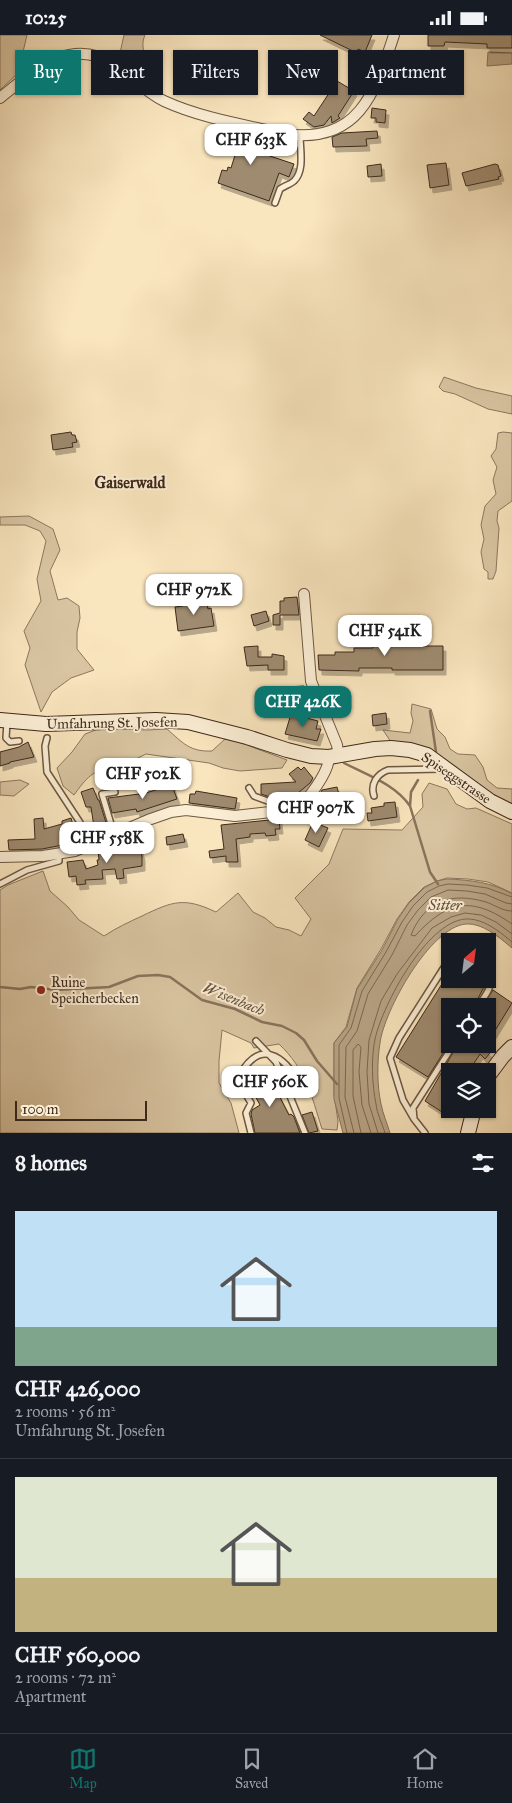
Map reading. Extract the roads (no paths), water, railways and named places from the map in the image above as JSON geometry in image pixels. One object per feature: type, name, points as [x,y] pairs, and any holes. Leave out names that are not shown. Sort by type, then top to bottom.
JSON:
[{"type":"street","points":[[0,98],[44,63],[68,54],[86,54],[99,57],[114,65],[157,98],[182,109],[300,136],[322,134],[353,119],[365,106],[376,89],[394,35]]},
{"type":"street","points":[[0,857],[59,854],[92,845],[148,820],[186,809],[227,816],[291,811],[304,803],[334,757],[337,745],[311,681],[304,594]]},
{"type":"street","name":"Umfahrung St. Josefen","points":[[4,721],[46,724],[156,720],[188,722],[220,729],[311,756],[334,757]]},
{"type":"street","name":"Spiseggstrasse","points":[[334,757],[375,749],[391,748],[410,750],[427,755],[490,801],[512,813]]},
{"type":"street","points":[[496,1065],[512,1047]]},
{"type":"street","points":[[468,1133],[472,1118]]},
{"type":"lane","points":[[275,203],[280,189],[294,182],[300,172],[300,136]]},
{"type":"lane","points":[[4,721],[6,738],[10,741],[19,741]]},
{"type":"lane","points":[[47,738],[45,746],[47,772],[79,821],[92,845]]},
{"type":"lane","points":[[374,796],[372,788],[374,783],[378,776],[388,770],[447,769]]},
{"type":"lane","points":[[249,788],[254,796],[273,803],[274,813]]},
{"type":"lane","points":[[114,835],[102,794],[115,792]]},
{"type":"lane","points":[[0,885],[27,870],[59,861],[59,854]]},
{"type":"lane","points":[[425,1133],[403,1100],[390,1057],[399,1038],[441,972]]},
{"type":"lane","points":[[256,1041],[276,1062],[305,1133]]},
{"type":"lane","points":[[414,1119],[413,1107],[448,1053]]},
{"type":"lane","points":[[251,1133],[246,1113],[251,1103],[241,1086],[239,1077],[246,1064],[254,1057],[268,1054],[285,1062],[296,1076],[305,1093]]},
{"type":"water","points":[[488,52],[512,53],[512,64],[487,66]]},
{"type":"water","name":"Sitter","points":[[447,879],[481,882],[512,894],[512,948],[496,935],[496,933],[472,924],[466,924],[446,933],[441,933],[441,937],[424,955],[399,992],[383,1029],[378,1065],[379,1089],[382,1108],[390,1133],[343,1133],[334,1099],[334,1043],[347,1027],[357,989],[382,950],[398,919],[409,903],[424,888],[437,881]]},
{"type":"waterway","points":[[430,711],[436,752]]},
{"type":"waterway","points":[[344,763],[389,786],[404,798],[410,806],[430,872],[438,884]]},
{"type":"waterway","points":[[410,806],[411,792],[418,780]]},
{"type":"waterway","name":"Wisenbach","points":[[0,987],[20,989],[31,987],[56,990],[109,987],[138,976],[158,975],[170,977],[202,1000],[235,1009],[262,1022],[282,1026],[296,1033],[304,1040],[317,1061],[337,1084]]},
{"type":"place","name":"Ruine Speicherbecken","points":[[41,990]]},
{"type":"district","name":"Gaiserwald","points":[[130,482]]}]
